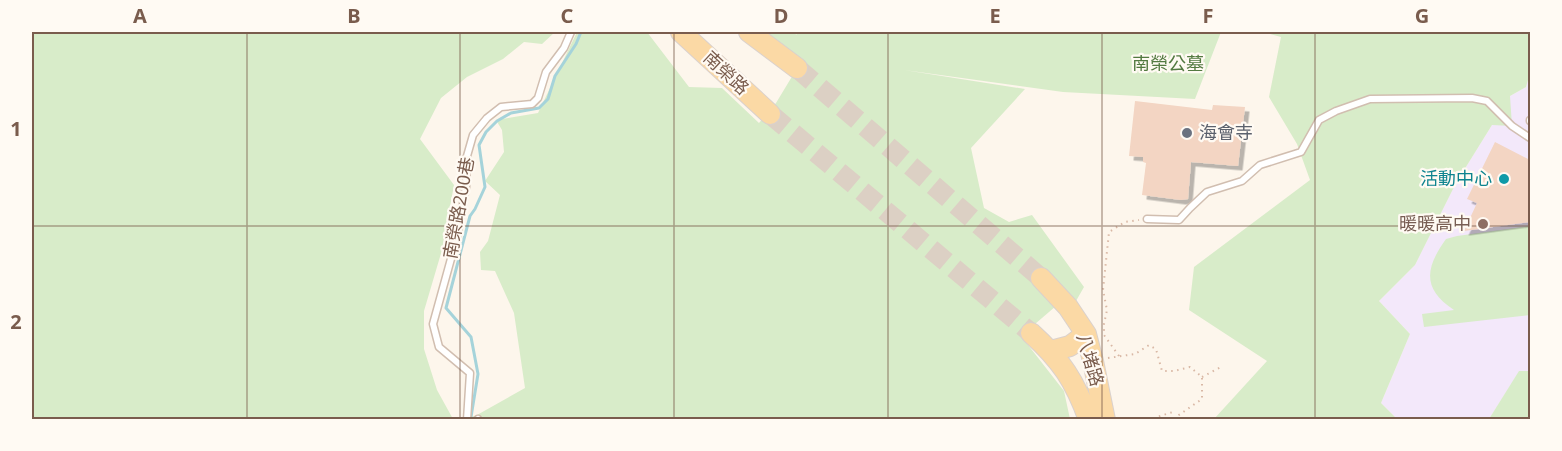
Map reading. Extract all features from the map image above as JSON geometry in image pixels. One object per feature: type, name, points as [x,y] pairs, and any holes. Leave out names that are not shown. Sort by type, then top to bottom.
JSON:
[{"type":"main road","name":"南榮路","points":[[681,32],[770,114]]},
{"type":"main road","points":[[749,32],[797,68]]},
{"type":"main road","name":"八堵路","points":[[1041,278],[1068,307],[1086,334],[1094,361],[1105,420]]},
{"type":"main road","name":"八堵路","points":[[1031,333],[1051,351],[1066,371],[1089,420]]},
{"type":"main road","points":[[1051,351],[1070,346],[1086,334]]},
{"type":"main road","points":[[1066,371],[1079,363],[1094,361]]},
{"type":"lane","name":"南榮路200巷","points":[[467,419],[470,373],[438,346],[433,324],[457,237],[466,187],[467,156],[473,135],[487,118],[501,107],[532,104],[538,98],[546,72],[564,48],[571,32]]},
{"type":"lane","points":[[1147,219],[1179,220],[1207,192],[1242,181],[1260,165],[1301,152],[1319,120],[1336,111],[1370,99],[1472,98],[1487,101],[1512,126],[1530,138]]},
{"type":"path","points":[[1119,356],[1104,335],[1107,310],[1103,291],[1109,232],[1125,222],[1147,219]]},
{"type":"path","points":[[1094,361],[1135,354],[1149,345],[1156,349],[1162,371],[1190,367],[1203,376]]},
{"type":"path","points":[[1203,376],[1223,366]]},
{"type":"path","points":[[1176,417],[1202,399],[1203,376]]},
{"type":"path","points":[[1154,420],[1173,412]]},
{"type":"path","points":[[1132,420],[1132,418],[1140,420]]},
{"type":"shaded area","name":"暖暖高中","points":[[1530,73],[1530,371],[1519,372],[1489,419],[1397,419],[1381,403],[1410,334],[1379,301],[1415,265],[1456,183],[1510,96],[1526,87]]},
{"type":"green space","points":[[32,32],[555,32],[542,44],[524,42],[503,59],[467,77],[441,98],[420,139],[454,185],[442,250],[424,311],[424,349],[437,390],[453,419],[32,419]]},
{"type":"green space","name":"南榮公墓","points":[[577,32],[647,32],[689,87],[722,88],[759,123],[776,103],[802,60],[762,32],[792,32],[797,35],[794,32],[1221,32],[1195,99],[1063,92],[904,70],[1025,89],[971,148],[984,208],[1009,222],[1032,215],[1084,287],[1076,301],[1034,260],[1025,275],[1056,306],[1021,336],[1064,391],[1070,419],[462,420],[477,415],[525,388],[514,313],[495,271],[481,270],[480,252],[488,241],[500,195],[485,181],[504,152],[502,130],[496,120],[538,113]]},
{"type":"green space","points":[[1263,32],[1530,32],[1530,73],[1526,87],[1510,96],[1512,126],[1492,125],[1456,183],[1415,265],[1379,301],[1410,334],[1381,403],[1397,419],[1214,419],[1267,361],[1189,310],[1194,267],[1310,180],[1297,144],[1269,97],[1281,37]]},
{"type":"green space","points":[[1530,226],[1530,315],[1424,327],[1422,314],[1454,310],[1436,294],[1430,277],[1434,259],[1446,239]]},
{"type":"green space","points":[[1519,371],[1530,371],[1530,419],[1489,419]]},
{"type":"building","name":"海會寺","points":[[1135,101],[1212,110],[1213,105],[1245,107],[1238,166],[1191,162],[1188,199],[1142,195],[1146,163],[1143,162],[1143,157],[1129,156]]},
{"type":"building","name":"活動中心","points":[[1495,142],[1530,160],[1530,222],[1464,231],[1477,203],[1467,199]]},
{"type":"waterway","points":[[471,417],[478,374],[471,337],[446,308],[470,216],[485,187],[479,145],[486,132],[497,121],[511,113],[539,108],[548,99],[555,76],[576,44],[581,32]]},
{"type":"tunnel","points":[[797,68],[1041,278]]},
{"type":"tunnel","points":[[770,114],[1031,333]]},
{"type":"place","name":"海會寺","points":[[1187,133]]},
{"type":"place","name":"活動中心","points":[[1504,179]]},
{"type":"place","name":"暖暖高中","points":[[1483,224]]}]
